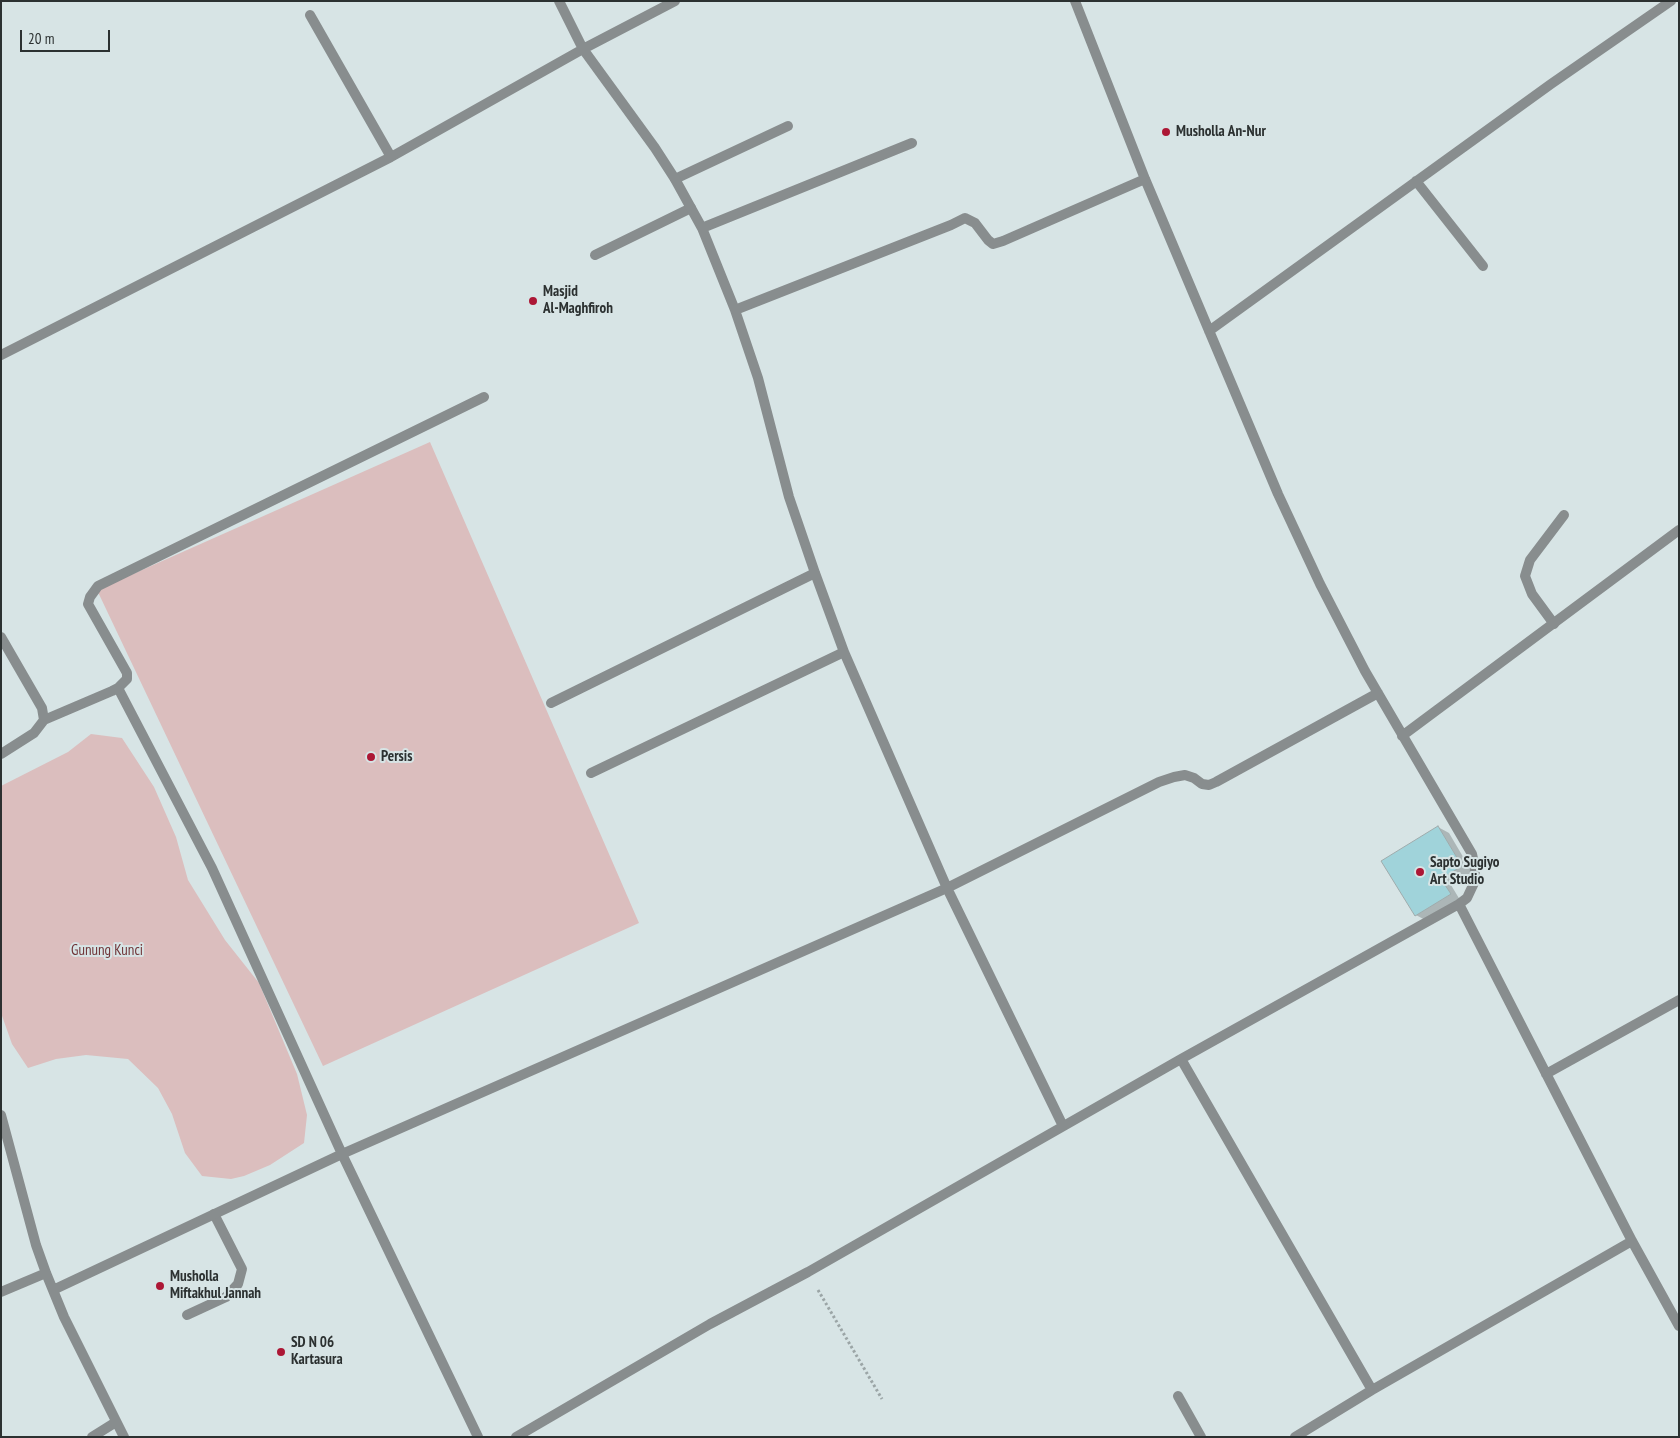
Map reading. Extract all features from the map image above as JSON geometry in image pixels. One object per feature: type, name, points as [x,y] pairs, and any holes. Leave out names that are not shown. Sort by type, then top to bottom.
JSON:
[{"type":"street","points":[[559,1],[583,49],[655,148],[675,179],[702,228],[735,310],[758,378],[789,498],[844,652],[947,888],[1064,1126]]},
{"type":"street","points":[[1,355],[391,157],[583,49],[675,1]]},
{"type":"street","points":[[516,1437],[710,1324],[808,1272],[1181,1059],[1459,904],[1467,898],[1474,883],[1475,868],[1472,854],[1378,693],[1320,584],[1278,494],[1145,179],[1075,1]]},
{"type":"street","points":[[1209,331],[1551,84],[1671,1]]},
{"type":"street","points":[[310,15],[391,157]]},
{"type":"street","points":[[675,179],[788,126]]},
{"type":"street","points":[[702,228],[912,143]]},
{"type":"street","points":[[735,310],[965,218],[975,224],[993,244],[1145,179]]},
{"type":"street","points":[[1416,181],[1483,266]]},
{"type":"street","points":[[595,255],[692,208]]},
{"type":"street","points":[[1,754],[34,733],[44,720],[118,688],[127,679],[127,673],[88,604],[90,596],[98,586],[484,397]]},
{"type":"street","points":[[1554,624],[1532,594],[1525,576],[1530,560],[1564,515]]},
{"type":"street","points":[[1402,736],[1679,530]]},
{"type":"street","points":[[551,703],[815,573]]},
{"type":"street","points":[[1,637],[42,708],[44,720]]},
{"type":"street","points":[[591,773],[844,652]]},
{"type":"street","points":[[118,688],[212,868],[342,1154],[478,1437]]},
{"type":"street","points":[[53,1290],[342,1154],[947,888],[1159,782],[1185,775],[1194,778],[1202,784],[1209,785],[1378,693]]},
{"type":"street","points":[[1459,904],[1632,1241],[1679,1326]]},
{"type":"street","points":[[1546,1074],[1679,1000]]},
{"type":"street","points":[[1181,1059],[1372,1390]]},
{"type":"street","points":[[1,1115],[36,1244],[46,1273],[64,1317],[124,1437]]},
{"type":"street","points":[[187,1315],[226,1296],[238,1284],[242,1269],[214,1214]]},
{"type":"street","points":[[1295,1437],[1372,1390],[1632,1241]]},
{"type":"street","points":[[1,1292],[46,1273]]},
{"type":"street","points":[[1178,1396],[1201,1437]]},
{"type":"street","points":[[92,1437],[116,1422]]},
{"type":"path","points":[[808,1272],[882,1399]]},
{"type":"green space","name":"Persis","points":[[430,442],[639,923],[323,1066],[97,590]]},
{"type":"green space","name":"Gunung Kunci","points":[[91,734],[122,738],[154,787],[176,837],[188,880],[225,940],[259,983],[297,1074],[307,1115],[304,1143],[270,1165],[244,1176],[231,1179],[202,1176],[185,1153],[172,1114],[158,1088],[128,1059],[86,1055],[56,1059],[28,1068],[12,1044],[1,1013],[1,786],[68,752]]},
{"type":"building","name":"Sapto Sugiyo Art Studio","points":[[1438,826],[1462,866],[1441,879],[1451,894],[1415,916],[1381,861]]},
{"type":"place","name":"Musholla An-Nur","points":[[1166,132]]},
{"type":"place","name":"Masjid Al-Maghfiroh","points":[[533,301]]},
{"type":"place","name":"Persis","points":[[371,757]]},
{"type":"place","name":"Sapto Sugiyo Art Studio","points":[[1420,872]]},
{"type":"place","name":"Musholla Miftakhul Jannah","points":[[160,1286]]},
{"type":"place","name":"SD N 06 Kartasura","points":[[281,1352]]}]
